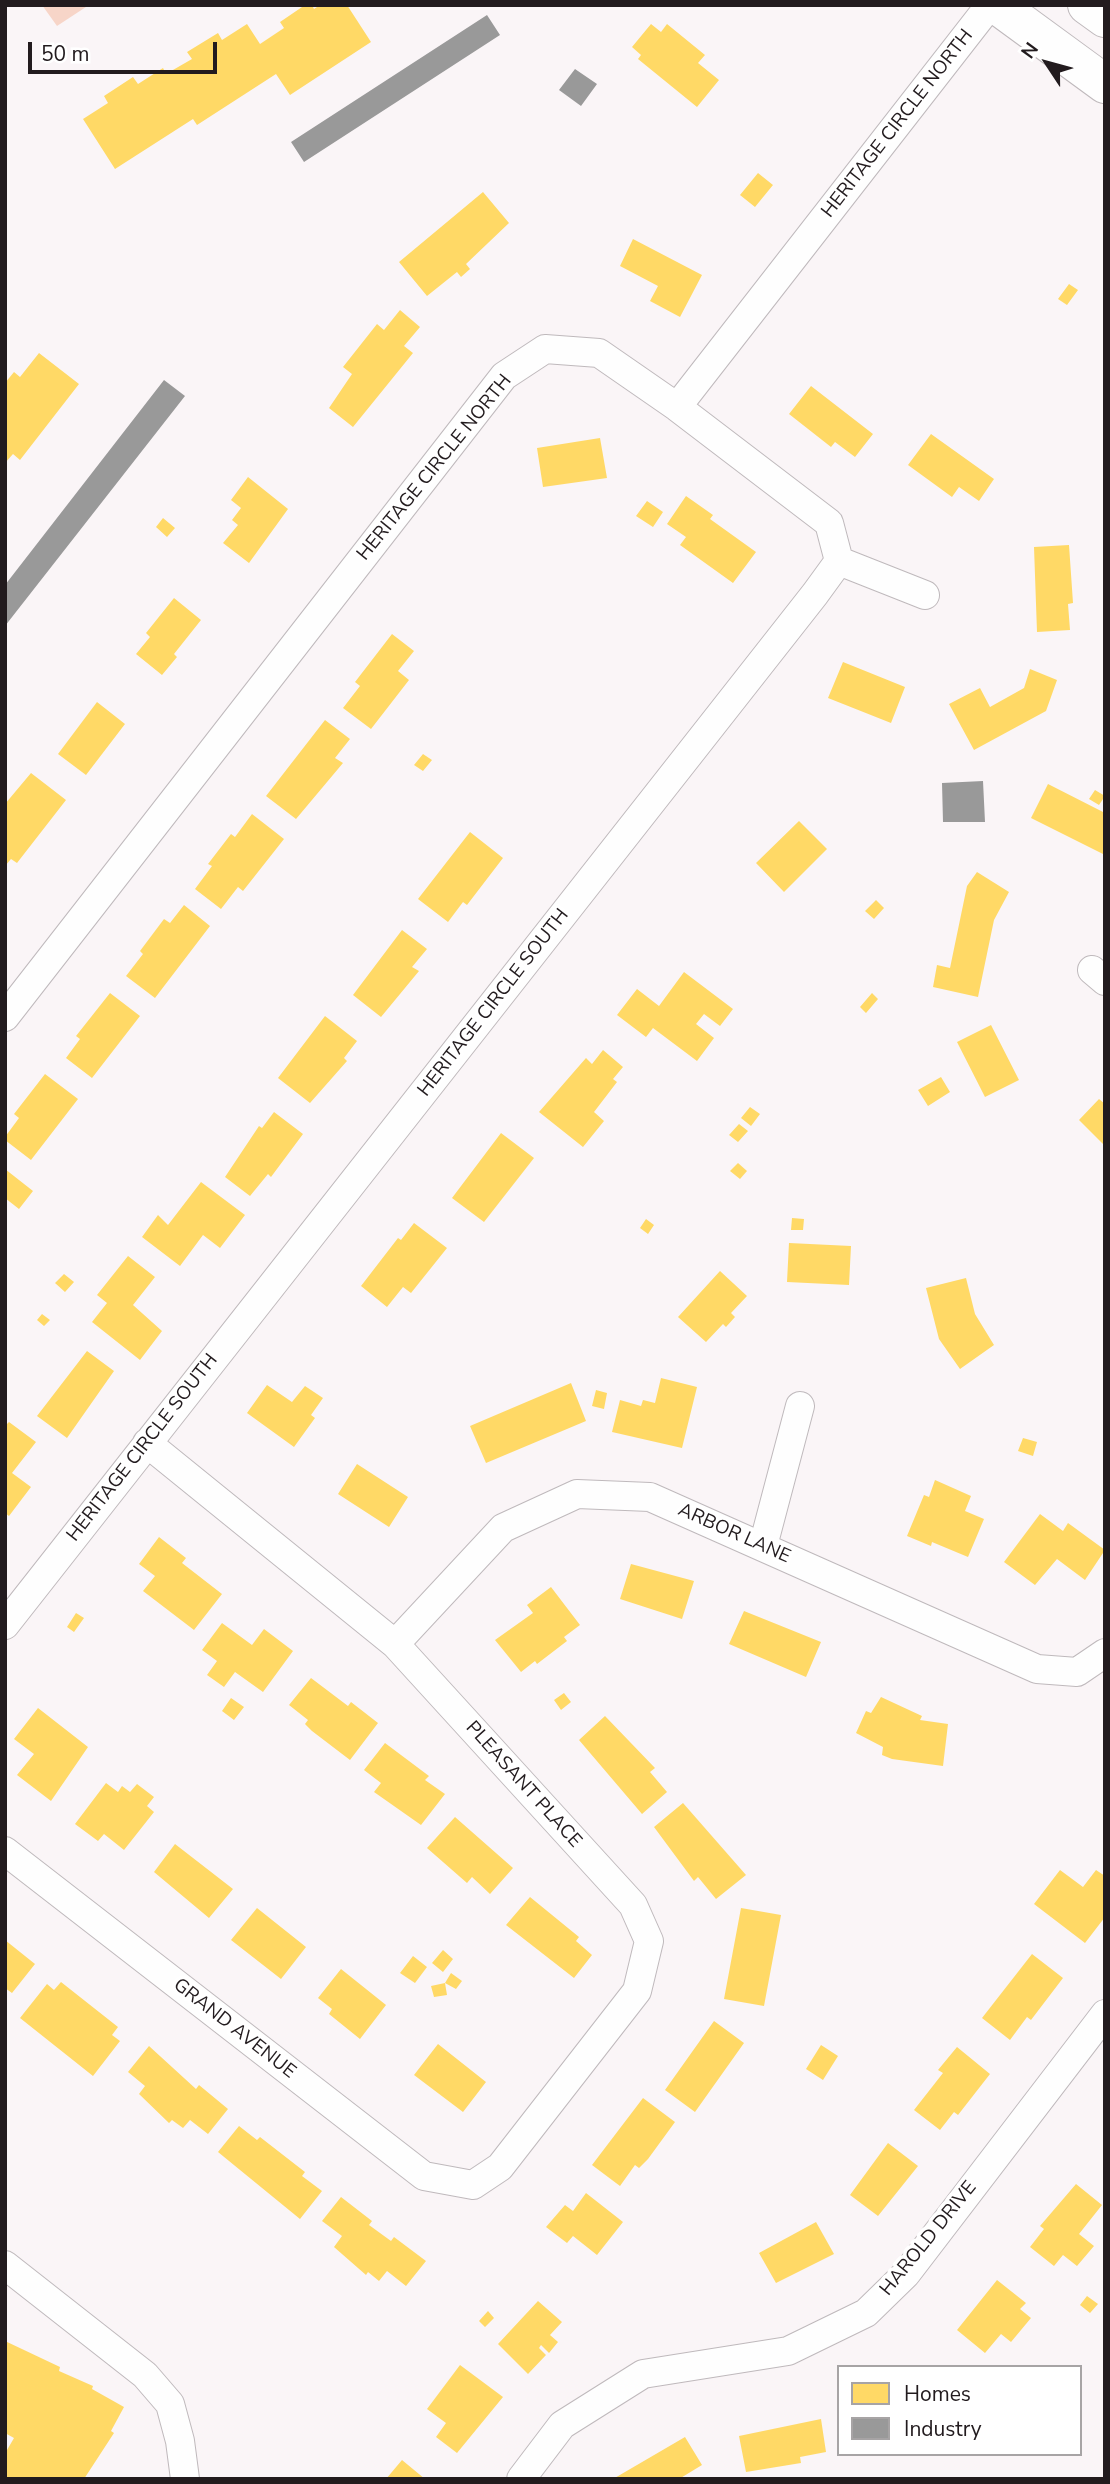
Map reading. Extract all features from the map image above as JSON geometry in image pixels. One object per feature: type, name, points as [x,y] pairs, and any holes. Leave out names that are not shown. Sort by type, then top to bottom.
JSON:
[{"type":"main road","points":[[997,5],[1105,84]]},
{"type":"main road","points":[[1087,5],[1105,18]]},
{"type":"street","name":"HERITAGE CIRCLE NORTH","points":[[5,1017],[504,376],[545,349],[599,353],[677,407],[990,5]]},
{"type":"street","points":[[677,407],[829,523],[839,561],[925,595]]},
{"type":"street","name":"HERITAGE CIRCLE SOUTH","points":[[5,1625],[839,561]]},
{"type":"street","points":[[764,1546],[800,1406]]},
{"type":"street","name":"PLEASANT PLACE","points":[[147,1443],[394,1644],[633,1905],[649,1941],[637,1991],[500,2167],[473,2185]]},
{"type":"street","name":"ARBOR LANE","points":[[394,1644],[503,1528],[577,1494],[650,1497],[1037,1669],[1077,1672],[1105,1653]]},
{"type":"street","name":"GRAND AVENUE","points":[[5,1850],[424,2176],[473,2185]]},
{"type":"street","name":"HAROLD DRIVE","points":[[521,2479],[562,2425],[643,2374],[788,2351],[866,2313],[906,2274],[1105,2014]]},
{"type":"street","points":[[5,2265],[145,2375],[170,2404],[180,2441],[185,2479]]},
{"type":"shaded area","points":[[42,5],[89,5],[57,26]]},
{"type":"building: Homes","points":[[305,5],[312,5],[314,9],[320,5],[347,5],[371,42],[290,95],[276,74],[197,125],[193,119],[115,169],[83,119],[108,103],[104,96],[133,77],[138,84],[163,68],[166,74],[192,59],[187,52],[218,33],[222,40],[247,24],[260,44],[284,28],[280,22]]},
{"type":"building: Homes","points":[[651,24],[661,32],[667,24],[705,55],[698,63],[719,80],[697,107],[638,59],[641,55],[632,47]]},
{"type":"building: Homes","points":[[758,173],[773,185],[755,207],[740,195]]},
{"type":"building: Homes","points":[[483,192],[509,223],[466,264],[470,269],[461,277],[457,272],[427,296],[399,262]]},
{"type":"building: Homes","points":[[633,239],[702,275],[680,317],[650,301],[658,286],[620,266]]},
{"type":"building: Homes","points":[[1069,284],[1078,290],[1067,305],[1058,299]]},
{"type":"building: Homes","points":[[400,310],[420,327],[404,346],[413,353],[353,427],[329,408],[352,374],[343,367],[377,324],[384,330]]},
{"type":"building: Homes","points":[[39,353],[79,384],[20,460],[13,454],[5,463],[5,383],[14,372],[20,377]]},
{"type":"building: Homes","points":[[811,386],[873,434],[855,457],[835,442],[831,447],[789,414]]},
{"type":"building: Homes","points":[[931,434],[994,479],[979,501],[959,487],[952,497],[908,465]]},
{"type":"building: Homes","points":[[600,438],[607,478],[543,487],[537,448]]},
{"type":"building: Homes","points":[[248,477],[288,509],[249,563],[223,543],[238,525],[232,520],[241,508],[231,500]]},
{"type":"building: Homes","points":[[686,496],[713,515],[710,519],[756,552],[733,583],[680,545],[686,537],[667,524]]},
{"type":"building: Homes","points":[[647,501],[663,512],[653,527],[636,516]]},
{"type":"building: Homes","points":[[163,518],[175,528],[167,537],[156,527]]},
{"type":"building: Homes","points":[[1069,545],[1073,603],[1068,604],[1070,630],[1037,632],[1034,547]]},
{"type":"building: Homes","points":[[174,598],[201,620],[174,654],[177,657],[162,675],[136,654],[150,637],[146,633]]},
{"type":"building: Homes","points":[[392,634],[414,651],[398,671],[409,680],[371,729],[343,708],[360,686],[355,682]]},
{"type":"building: Homes","points":[[843,662],[905,687],[891,723],[828,698]]},
{"type":"building: Homes","points":[[1030,669],[1057,680],[1046,711],[974,750],[949,704],[980,688],[990,707],[1024,688]]},
{"type":"building: Homes","points":[[97,702],[125,724],[86,775],[58,754]]},
{"type":"building: Homes","points":[[325,720],[350,739],[335,758],[343,763],[296,819],[266,796]]},
{"type":"building: Homes","points":[[423,754],[432,760],[423,771],[414,765]]},
{"type":"building: Homes","points":[[31,773],[66,800],[17,863],[11,859],[5,866],[5,804]]},
{"type":"building: Homes","points":[[1048,784],[1105,813],[1105,855],[1031,818]]},
{"type":"building: Homes","points":[[1095,790],[1105,796],[1099,805],[1089,799]]},
{"type":"building: Homes","points":[[252,814],[284,839],[243,891],[238,887],[221,909],[195,889],[212,866],[208,864],[231,834],[235,837]]},
{"type":"building: Homes","points":[[799,821],[827,849],[784,892],[756,863]]},
{"type":"building: Homes","points":[[470,832],[503,858],[467,905],[463,902],[448,922],[418,899]]},
{"type":"building: Homes","points":[[977,872],[1009,892],[994,920],[978,997],[933,987],[937,965],[950,968],[967,886]]},
{"type":"building: Homes","points":[[876,900],[884,908],[874,919],[865,911]]},
{"type":"building: Homes","points":[[184,905],[210,926],[155,998],[126,976],[143,954],[140,951],[164,919],[170,923]]},
{"type":"building: Homes","points":[[402,930],[427,949],[412,967],[419,971],[381,1017],[353,995]]},
{"type":"building: Homes","points":[[684,972],[733,1009],[720,1026],[704,1014],[696,1024],[714,1038],[697,1061],[653,1028],[646,1037],[617,1015],[637,989],[659,1006]]},
{"type":"building: Homes","points":[[110,993],[140,1016],[92,1078],[66,1058],[80,1039],[76,1036]]},
{"type":"building: Homes","points":[[872,993],[878,999],[866,1013],[860,1007]]},
{"type":"building: Homes","points":[[325,1016],[357,1041],[344,1058],[347,1061],[310,1103],[278,1078]]},
{"type":"building: Homes","points":[[991,1025],[1019,1080],[985,1097],[957,1042]]},
{"type":"building: Homes","points":[[603,1050],[623,1067],[613,1079],[617,1082],[594,1112],[604,1121],[583,1147],[539,1112],[586,1058],[592,1064]]},
{"type":"building: Homes","points":[[45,1074],[78,1099],[31,1160],[5,1140],[5,1137],[19,1118],[14,1114]]},
{"type":"building: Homes","points":[[941,1077],[950,1092],[928,1106],[918,1090]]},
{"type":"building: Homes","points":[[1099,1099],[1105,1104],[1105,1146],[1079,1120]]},
{"type":"building: Homes","points":[[750,1107],[760,1114],[751,1126],[741,1118]]},
{"type":"building: Homes","points":[[274,1112],[303,1134],[271,1177],[268,1174],[250,1196],[225,1177],[259,1126],[262,1128]]},
{"type":"building: Homes","points":[[739,1124],[748,1131],[738,1142],[729,1135]]},
{"type":"building: Homes","points":[[501,1133],[534,1158],[484,1222],[452,1198]]},
{"type":"building: Homes","points":[[738,1163],[747,1171],[740,1179],[730,1171]]},
{"type":"building: Homes","points":[[5,1169],[33,1191],[19,1209],[5,1198]]},
{"type":"building: Homes","points":[[201,1182],[245,1215],[220,1248],[203,1235],[180,1266],[142,1237],[158,1215],[168,1225]]},
{"type":"building: Homes","points":[[792,1218],[804,1219],[803,1230],[791,1230]]},
{"type":"building: Homes","points":[[646,1219],[654,1225],[648,1234],[640,1228]]},
{"type":"building: Homes","points":[[414,1223],[447,1248],[411,1293],[403,1287],[387,1307],[361,1286],[398,1238],[401,1240]]},
{"type":"building: Homes","points":[[789,1243],[851,1246],[849,1285],[787,1282]]},
{"type":"building: Homes","points":[[128,1256],[155,1277],[133,1305],[162,1331],[140,1360],[92,1322],[107,1303],[97,1295]]},
{"type":"building: Homes","points":[[720,1271],[747,1296],[731,1313],[735,1317],[726,1327],[723,1324],[706,1342],[678,1317]]},
{"type":"building: Homes","points":[[64,1274],[74,1282],[65,1292],[55,1283]]},
{"type":"building: Homes","points":[[966,1278],[975,1314],[994,1345],[960,1369],[939,1339],[926,1288]]},
{"type":"building: Homes","points":[[42,1314],[50,1320],[44,1326],[37,1320]]},
{"type":"building: Homes","points":[[87,1351],[114,1371],[67,1438],[37,1416]]},
{"type":"building: Homes","points":[[661,1378],[697,1387],[682,1448],[612,1432],[620,1400],[641,1406],[643,1400],[655,1403]]},
{"type":"building: Homes","points":[[571,1383],[586,1421],[486,1463],[470,1426]]},
{"type":"building: Homes","points":[[267,1385],[292,1402],[305,1386],[323,1398],[311,1415],[315,1418],[294,1447],[247,1413]]},
{"type":"building: Homes","points":[[596,1390],[607,1393],[604,1409],[592,1406]]},
{"type":"building: Homes","points":[[9,1422],[36,1442],[12,1473],[31,1487],[9,1516],[5,1513],[5,1426]]},
{"type":"building: Homes","points":[[1023,1438],[1037,1442],[1033,1456],[1018,1451]]},
{"type":"building: Homes","points":[[357,1464],[408,1497],[389,1527],[338,1494]]},
{"type":"building: Homes","points":[[935,1480],[971,1496],[965,1511],[984,1519],[968,1557],[932,1542],[931,1546],[907,1536],[924,1495],[929,1497]]},
{"type":"building: Homes","points":[[1040,1514],[1063,1531],[1068,1523],[1105,1550],[1085,1580],[1057,1559],[1035,1585],[1004,1562]]},
{"type":"building: Homes","points":[[159,1537],[186,1558],[182,1563],[222,1594],[194,1630],[143,1591],[155,1576],[139,1564]]},
{"type":"building: Homes","points":[[631,1564],[694,1581],[682,1619],[620,1599]]},
{"type":"building: Homes","points":[[551,1587],[580,1625],[564,1637],[567,1641],[537,1664],[535,1661],[521,1672],[495,1640],[533,1613],[527,1605]]},
{"type":"building: Homes","points":[[744,1611],[821,1642],[806,1677],[729,1644]]},
{"type":"building: Homes","points":[[76,1613],[84,1618],[74,1632],[67,1627]]},
{"type":"building: Homes","points":[[222,1623],[252,1645],[264,1629],[293,1651],[263,1692],[235,1672],[224,1687],[207,1675],[217,1661],[202,1650]]},
{"type":"building: Homes","points":[[311,1678],[348,1706],[351,1702],[378,1723],[350,1760],[312,1731],[305,1724],[308,1720],[289,1705]]},
{"type":"building: Homes","points":[[564,1693],[571,1702],[561,1710],[554,1700]]},
{"type":"building: Homes","points":[[881,1697],[922,1716],[920,1720],[948,1724],[943,1766],[892,1759],[882,1755],[883,1747],[856,1733],[866,1711],[871,1713]]},
{"type":"building: Homes","points":[[231,1698],[244,1707],[234,1720],[222,1711]]},
{"type":"building: Homes","points":[[38,1708],[88,1747],[51,1801],[17,1775],[34,1754],[14,1739]]},
{"type":"building: Homes","points":[[605,1716],[655,1768],[650,1772],[667,1792],[642,1814],[579,1740]]},
{"type":"building: Homes","points":[[385,1743],[429,1776],[425,1780],[445,1794],[421,1825],[374,1792],[381,1783],[364,1770]]},
{"type":"building: Homes","points":[[106,1783],[118,1792],[122,1786],[130,1792],[137,1784],[154,1797],[147,1806],[154,1812],[124,1850],[104,1834],[98,1841],[75,1824]]},
{"type":"building: Homes","points":[[683,1803],[746,1875],[716,1899],[698,1877],[694,1881],[654,1827]]},
{"type":"building: Homes","points":[[455,1817],[513,1868],[490,1894],[472,1877],[467,1883],[427,1848]]},
{"type":"building: Homes","points":[[175,1844],[233,1889],[209,1918],[154,1872]]},
{"type":"building: Homes","points":[[1060,1870],[1083,1887],[1096,1870],[1105,1876],[1105,1917],[1085,1943],[1034,1904]]},
{"type":"building: Homes","points":[[530,1897],[579,1937],[576,1941],[592,1955],[574,1978],[506,1925]]},
{"type":"building: Homes","points":[[257,1908],[306,1947],[281,1979],[231,1940]]},
{"type":"building: Homes","points":[[741,1908],[781,1915],[764,2006],[724,1999]]},
{"type":"building: Homes","points":[[5,1940],[35,1964],[12,1993],[5,1988]]},
{"type":"building: Homes","points":[[443,1950],[453,1959],[443,1972],[432,1963]]},
{"type":"building: Homes","points":[[1032,1954],[1063,1978],[1031,2020],[1027,2017],[1010,2040],[982,2018]]},
{"type":"building: Homes","points":[[413,1956],[427,1967],[415,1983],[400,1973]]},
{"type":"building: Homes","points":[[341,1969],[386,2005],[360,2039],[329,2014],[332,2009],[318,1998]]},
{"type":"building: Homes","points":[[451,1973],[462,1981],[456,1989],[445,1983]]},
{"type":"building: Homes","points":[[61,1982],[118,2027],[112,2035],[120,2041],[93,2076],[20,2018],[47,1984],[54,1990]]},
{"type":"building: Homes","points":[[445,1983],[447,1995],[434,1997],[431,1986]]},
{"type":"building: Homes","points":[[714,2021],[744,2043],[695,2112],[665,2090]]},
{"type":"building: Homes","points":[[438,2044],[486,2082],[463,2112],[414,2075]]},
{"type":"building: Homes","points":[[821,2045],[838,2056],[823,2080],[806,2069]]},
{"type":"building: Homes","points":[[149,2046],[196,2089],[199,2085],[228,2109],[208,2134],[190,2120],[183,2128],[172,2120],[169,2123],[139,2094],[145,2086],[128,2072]]},
{"type":"building: Homes","points":[[957,2047],[990,2074],[958,2115],[954,2112],[940,2130],[914,2110],[943,2073],[938,2070]]},
{"type":"building: Homes","points":[[643,2098],[675,2122],[648,2159],[639,2168],[635,2165],[620,2186],[592,2165]]},
{"type":"building: Homes","points":[[239,2126],[257,2140],[260,2137],[305,2172],[302,2176],[322,2191],[300,2219],[218,2152]]},
{"type":"building: Homes","points":[[888,2143],[918,2166],[878,2216],[850,2195]]},
{"type":"building: Homes","points":[[1076,2184],[1102,2205],[1079,2234],[1094,2246],[1077,2266],[1063,2255],[1054,2266],[1030,2247],[1044,2229],[1040,2226]]},
{"type":"building: Homes","points":[[586,2193],[623,2222],[597,2255],[573,2236],[567,2243],[546,2227],[565,2205],[573,2211]]},
{"type":"building: Homes","points":[[341,2197],[372,2221],[369,2225],[391,2241],[394,2237],[426,2261],[406,2286],[387,2271],[379,2281],[368,2272],[366,2275],[334,2247],[342,2236],[322,2221]]},
{"type":"building: Homes","points":[[816,2222],[834,2254],[776,2283],[759,2253]]},
{"type":"building: Homes","points":[[997,2280],[1026,2303],[1020,2309],[1031,2318],[1011,2342],[1001,2334],[985,2353],[957,2330]]},
{"type":"building: Homes","points":[[1087,2296],[1098,2304],[1090,2313],[1080,2305]]},
{"type":"building: Homes","points":[[538,2301],[562,2322],[550,2335],[558,2342],[549,2353],[541,2345],[539,2348],[546,2355],[528,2374],[498,2344]]},
{"type":"building: Homes","points":[[488,2311],[494,2318],[485,2327],[479,2321]]},
{"type":"building: Homes","points":[[5,2341],[60,2367],[59,2371],[93,2386],[92,2389],[124,2407],[111,2431],[114,2433],[84,2479],[5,2479],[5,2448],[7,2450],[14,2438],[5,2433]]},
{"type":"building: Homes","points":[[460,2365],[503,2397],[457,2453],[436,2437],[446,2423],[427,2409]]},
{"type":"building: Homes","points":[[821,2419],[826,2452],[800,2457],[801,2463],[746,2472],[739,2436]]},
{"type":"building: Homes","points":[[685,2437],[702,2465],[679,2479],[613,2479]]},
{"type":"building: Homes","points":[[402,2460],[425,2479],[386,2479]]},
{"type":"building: Industry","points":[[487,15],[500,35],[304,162],[291,142]]},
{"type":"building: Industry","points":[[575,69],[597,84],[581,106],[559,90]]},
{"type":"building: Industry","points":[[164,380],[185,396],[5,626],[5,585]]},
{"type":"building: Industry","points":[[983,781],[985,822],[943,822],[942,783]]}]
